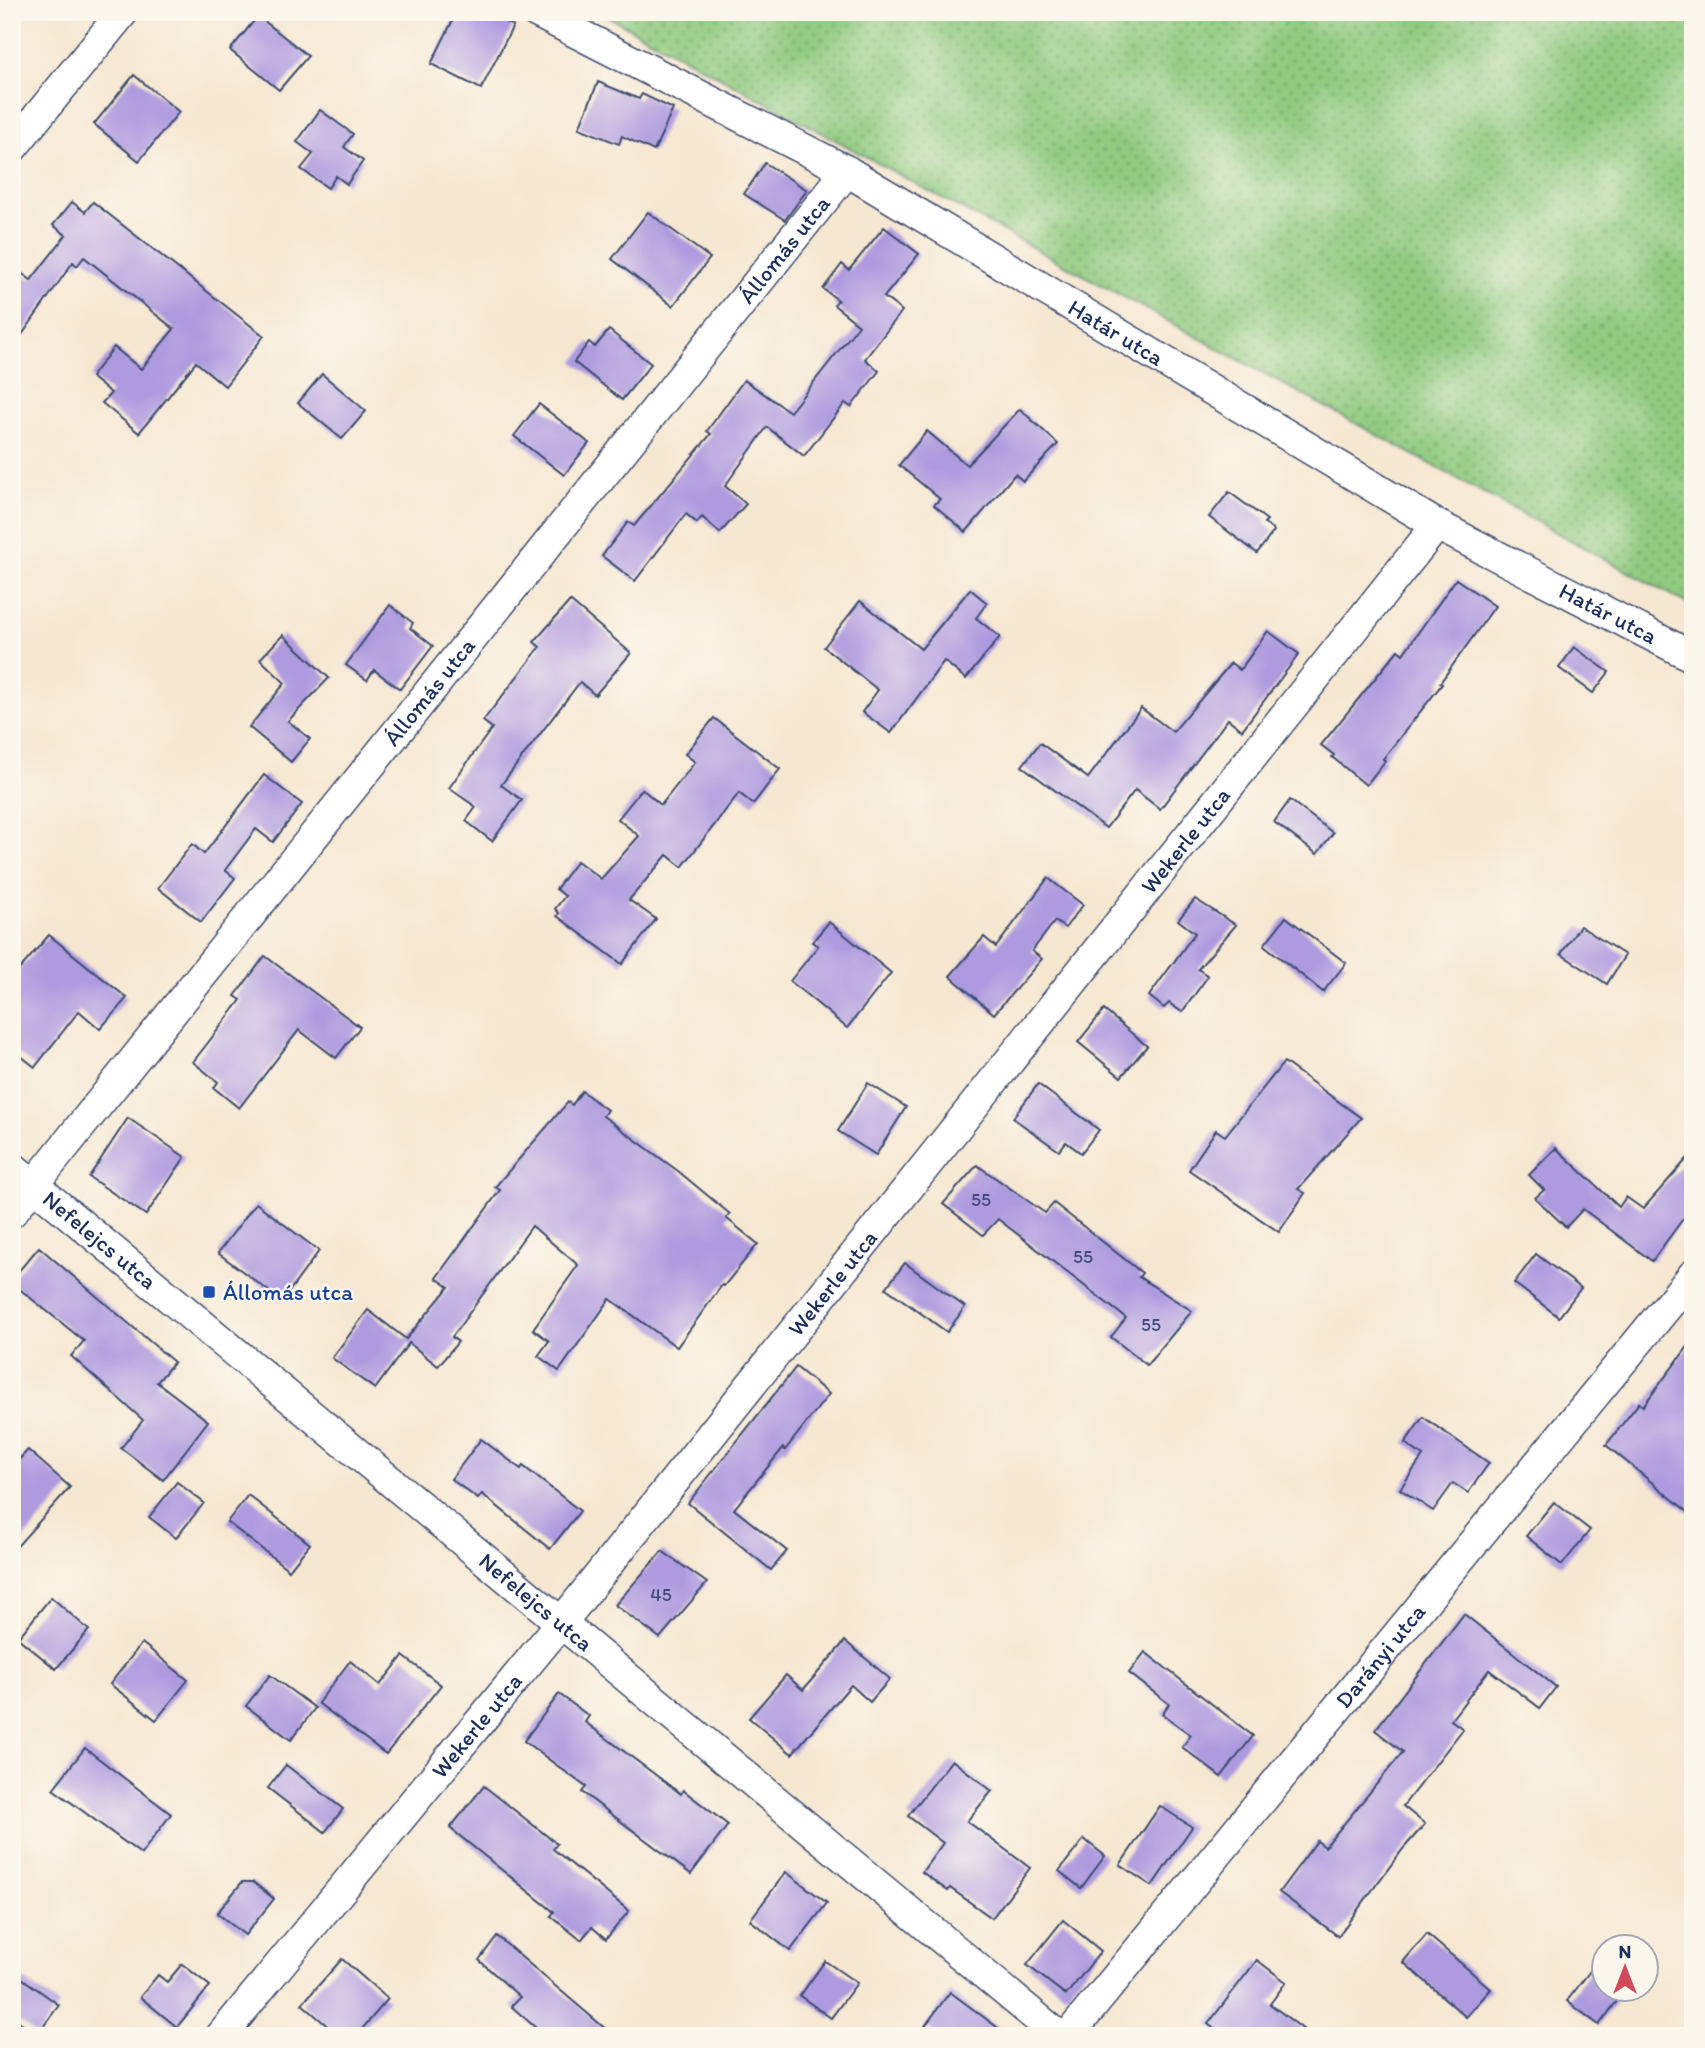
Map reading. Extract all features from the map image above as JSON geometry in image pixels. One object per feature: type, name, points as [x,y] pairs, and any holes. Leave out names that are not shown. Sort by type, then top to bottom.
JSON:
[{"type":"street","points":[[12,148],[123,12]]},
{"type":"street","name":"Határ utca","points":[[536,12],[847,171],[1437,524],[1693,657]]},
{"type":"street","name":"Állomás utca","points":[[12,1212],[23,1176],[847,171]]},
{"type":"street","name":"Wekerle utca","points":[[221,2036],[561,1622],[1437,524]]},
{"type":"street","name":"Nefelejcs utca","points":[[23,1176],[1059,2036]]},
{"type":"street","name":"Darányi utca","points":[[1068,2036],[1693,1275]]},
{"type":"green space","points":[[600,12],[1693,12],[1693,607]]},
{"type":"building","points":[[457,12],[486,12],[513,26],[481,89],[431,64]]},
{"type":"building","points":[[258,16],[308,56],[279,90],[230,50]]},
{"type":"building","points":[[134,75],[179,112],[139,161],[94,124]]},
{"type":"building","points":[[598,82],[639,99],[642,94],[673,109],[654,151],[622,136],[619,144],[579,128]]},
{"type":"building","points":[[320,110],[353,134],[344,147],[363,161],[347,184],[336,176],[328,188],[301,169],[313,154],[297,142]]},
{"type":"building","points":[[765,163],[807,190],[785,220],[744,194]]},
{"type":"building","points":[[72,202],[85,212],[93,202],[264,336],[225,386],[196,362],[139,433],[102,403],[111,393],[91,377],[114,347],[141,369],[174,329],[84,257],[77,266],[73,262],[12,349],[12,266],[31,280],[66,235],[53,225]]},
{"type":"building","points":[[648,212],[710,258],[673,306],[612,259]]},
{"type":"building","points":[[884,227],[919,254],[884,297],[902,311],[865,359],[879,371],[851,407],[845,403],[804,456],[767,427],[725,486],[746,504],[720,533],[702,517],[697,523],[686,514],[635,581],[602,556],[628,522],[634,526],[711,434],[707,431],[744,380],[790,412],[859,325],[834,305],[838,300],[823,289],[842,264],[849,270]]},
{"type":"building","points":[[609,330],[651,364],[622,400],[574,362],[589,342],[595,347]]},
{"type":"building","points":[[322,374],[366,411],[342,439],[298,403]]},
{"type":"building","points":[[539,404],[589,443],[564,475],[514,436]]},
{"type":"building","points":[[1020,409],[1058,444],[1023,481],[1015,474],[966,532],[934,505],[940,499],[899,465],[927,431],[967,465]]},
{"type":"building","points":[[1229,492],[1267,520],[1264,523],[1274,531],[1257,553],[1209,517]]},
{"type":"building","points":[[1456,579],[1495,606],[1440,683],[1442,684],[1366,785],[1321,745],[1398,650],[1403,654]]},
{"type":"building","points":[[970,589],[987,603],[976,618],[1000,637],[966,679],[944,661],[891,733],[862,712],[878,690],[824,647],[860,601],[921,649]]},
{"type":"building","points":[[570,601],[631,653],[595,695],[580,682],[501,785],[522,800],[492,841],[466,821],[476,807],[449,788],[492,728],[483,721],[540,647],[534,642]]},
{"type":"building","points":[[390,605],[413,623],[410,628],[433,646],[400,689],[374,670],[367,680],[346,665]]},
{"type":"building","points":[[1268,631],[1299,654],[1242,730],[1228,719],[1160,809],[1135,790],[1106,828],[1022,766],[1040,743],[1088,778],[1141,708],[1173,732],[1231,663],[1240,670]]},
{"type":"building","points":[[283,635],[329,678],[288,721],[310,739],[291,762],[249,727],[285,683],[260,659]]},
{"type":"building","points":[[1574,647],[1609,672],[1593,693],[1559,668]]},
{"type":"building","points":[[714,718],[780,769],[753,804],[739,793],[682,867],[667,855],[629,900],[656,919],[622,964],[557,916],[559,913],[555,909],[565,896],[556,889],[577,861],[601,879],[639,836],[618,819],[642,789],[661,805],[695,762],[685,754]]},
{"type":"building","points":[[264,775],[302,804],[273,842],[256,829],[225,870],[235,878],[201,922],[158,888],[192,844],[204,854]]},
{"type":"building","points":[[1290,800],[1333,833],[1317,854],[1274,822]]},
{"type":"building","points":[[1048,878],[1083,905],[1065,928],[1055,921],[1032,951],[1042,959],[994,1014],[950,976],[984,937],[996,947]]},
{"type":"building","points":[[1195,899],[1236,925],[1198,969],[1208,976],[1182,1012],[1169,1003],[1164,1008],[1149,996],[1195,933],[1178,920]]},
{"type":"building","points":[[1286,917],[1346,963],[1323,992],[1264,945]]},
{"type":"building","points":[[829,922],[891,973],[847,1028],[790,981],[818,946],[812,942]]},
{"type":"building","points":[[1580,926],[1625,955],[1607,984],[1561,954]]},
{"type":"building","points":[[49,935],[127,998],[100,1029],[79,1011],[35,1067],[12,1049],[12,978]]},
{"type":"building","points":[[265,956],[360,1027],[336,1058],[299,1030],[239,1108],[214,1088],[218,1082],[193,1062],[241,1000],[235,996]]},
{"type":"building","points":[[1104,1010],[1147,1046],[1121,1077],[1078,1042]]},
{"type":"building","points":[[1284,1062],[1361,1118],[1298,1189],[1305,1193],[1279,1232],[1189,1170],[1216,1130],[1225,1136]]},
{"type":"building","points":[[868,1083],[906,1107],[876,1155],[838,1131]]},
{"type":"building","points":[[1038,1084],[1099,1130],[1081,1153],[1066,1142],[1059,1151],[1013,1118]]},
{"type":"building","points":[[582,1091],[607,1110],[603,1116],[678,1171],[730,1214],[726,1218],[758,1244],[724,1286],[722,1285],[677,1347],[610,1299],[559,1371],[538,1356],[549,1341],[533,1329],[578,1265],[532,1226],[452,1337],[458,1342],[438,1366],[409,1343],[375,1389],[332,1358],[368,1310],[406,1339],[449,1287],[436,1278],[500,1190],[495,1187],[568,1102],[572,1105]]},
{"type":"building","points":[[128,1118],[185,1157],[146,1215],[89,1177]]},
{"type":"building","points":[[1556,1148],[1619,1207],[1626,1197],[1643,1209],[1693,1152],[1693,1205],[1652,1261],[1583,1209],[1566,1227],[1535,1198],[1544,1190],[1529,1175]]},
{"type":"building","points":[[977,1165],[1045,1213],[1054,1203],[1142,1273],[1139,1277],[1192,1311],[1147,1365],[1111,1337],[1126,1318],[998,1219],[983,1235],[943,1204]]},
{"type":"building","points":[[256,1203],[319,1251],[282,1301],[218,1253]]},
{"type":"building","points":[[39,1247],[174,1362],[157,1382],[208,1421],[163,1480],[121,1448],[143,1420],[71,1356],[84,1341],[12,1283],[12,1279]]},
{"type":"building","points":[[1536,1254],[1581,1288],[1559,1317],[1514,1283]]},
{"type":"building","points":[[905,1263],[965,1307],[947,1332],[886,1288]]},
{"type":"building","points":[[1693,1340],[1693,1516],[1606,1445],[1639,1403],[1643,1406]]},
{"type":"building","points":[[796,1367],[829,1394],[734,1509],[787,1551],[771,1570],[688,1503]]},
{"type":"building","points":[[1423,1417],[1489,1463],[1468,1493],[1453,1483],[1433,1511],[1400,1489],[1423,1456],[1405,1443]]},
{"type":"building","points":[[481,1439],[521,1469],[523,1466],[580,1511],[550,1549],[482,1494],[478,1499],[451,1479]]},
{"type":"building","points":[[28,1450],[70,1487],[12,1552],[12,1467]]},
{"type":"building","points":[[177,1482],[204,1503],[176,1538],[149,1517]]},
{"type":"building","points":[[248,1495],[310,1544],[289,1570],[227,1522]]},
{"type":"building","points":[[1554,1502],[1590,1530],[1562,1565],[1526,1536]]},
{"type":"building","points":[[662,1551],[707,1583],[660,1638],[615,1605]]},
{"type":"building","points":[[51,1597],[89,1630],[56,1669],[18,1638]]},
{"type":"building","points":[[1464,1614],[1556,1687],[1540,1708],[1489,1670],[1451,1720],[1463,1729],[1403,1806],[1425,1824],[1338,1936],[1279,1892],[1317,1841],[1325,1847],[1403,1752],[1375,1730]]},
{"type":"building","points":[[845,1641],[890,1679],[870,1702],[851,1685],[792,1754],[749,1718],[786,1675],[803,1690]]},
{"type":"building","points":[[142,1643],[188,1680],[156,1720],[110,1684]]},
{"type":"building","points":[[1145,1652],[1253,1736],[1221,1777],[1182,1747],[1191,1735],[1162,1714],[1169,1704],[1129,1673]]},
{"type":"building","points":[[403,1656],[441,1685],[386,1754],[318,1703],[350,1661],[380,1685]]},
{"type":"building","points":[[270,1675],[315,1708],[291,1740],[246,1706]]},
{"type":"building","points":[[559,1694],[589,1716],[585,1722],[681,1794],[683,1790],[728,1825],[691,1874],[582,1792],[586,1787],[524,1741]]},
{"type":"building","points":[[85,1748],[171,1814],[141,1854],[53,1789]]},
{"type":"building","points":[[952,1760],[992,1791],[967,1821],[1030,1868],[992,1918],[922,1872],[943,1843],[908,1816]]},
{"type":"building","points":[[286,1765],[343,1809],[325,1832],[268,1788]]},
{"type":"building","points":[[484,1786],[557,1844],[553,1849],[629,1911],[606,1939],[592,1927],[581,1940],[551,1916],[554,1912],[450,1828]]},
{"type":"building","points":[[1160,1806],[1192,1827],[1152,1886],[1120,1865]]},
{"type":"building","points":[[1084,1839],[1105,1856],[1081,1888],[1059,1871]]},
{"type":"building","points":[[786,1872],[827,1903],[790,1951],[750,1920]]},
{"type":"building","points":[[242,1882],[253,1882],[274,1899],[245,1935],[217,1913]]},
{"type":"building","points":[[1063,1920],[1101,1951],[1066,1995],[1027,1965]]},
{"type":"building","points":[[1427,1934],[1491,1989],[1466,2017],[1403,1962]]},
{"type":"building","points":[[497,1936],[614,2036],[545,2036],[511,2006],[520,1997],[479,1960]]},
{"type":"building","points":[[342,1959],[388,1999],[356,2036],[339,2036],[302,2004]]},
{"type":"building","points":[[1257,1960],[1286,1982],[1270,2004],[1312,2036],[1223,2036],[1208,2024]]},
{"type":"building","points":[[825,1961],[857,1983],[831,2018],[800,1996]]},
{"type":"building","points":[[182,1964],[210,1986],[177,2027],[140,1997],[158,1975],[167,1982]]},
{"type":"building","points":[[12,1971],[59,2005],[37,2035],[12,2016]]},
{"type":"building","points":[[1590,1971],[1590,2002],[1616,2002],[1599,2025],[1567,2001]]},
{"type":"building","points":[[950,1992],[1009,2036],[938,2036],[925,2026]]},
{"type":"place","name":"Állomás utca","points":[[209,1292]]}]
